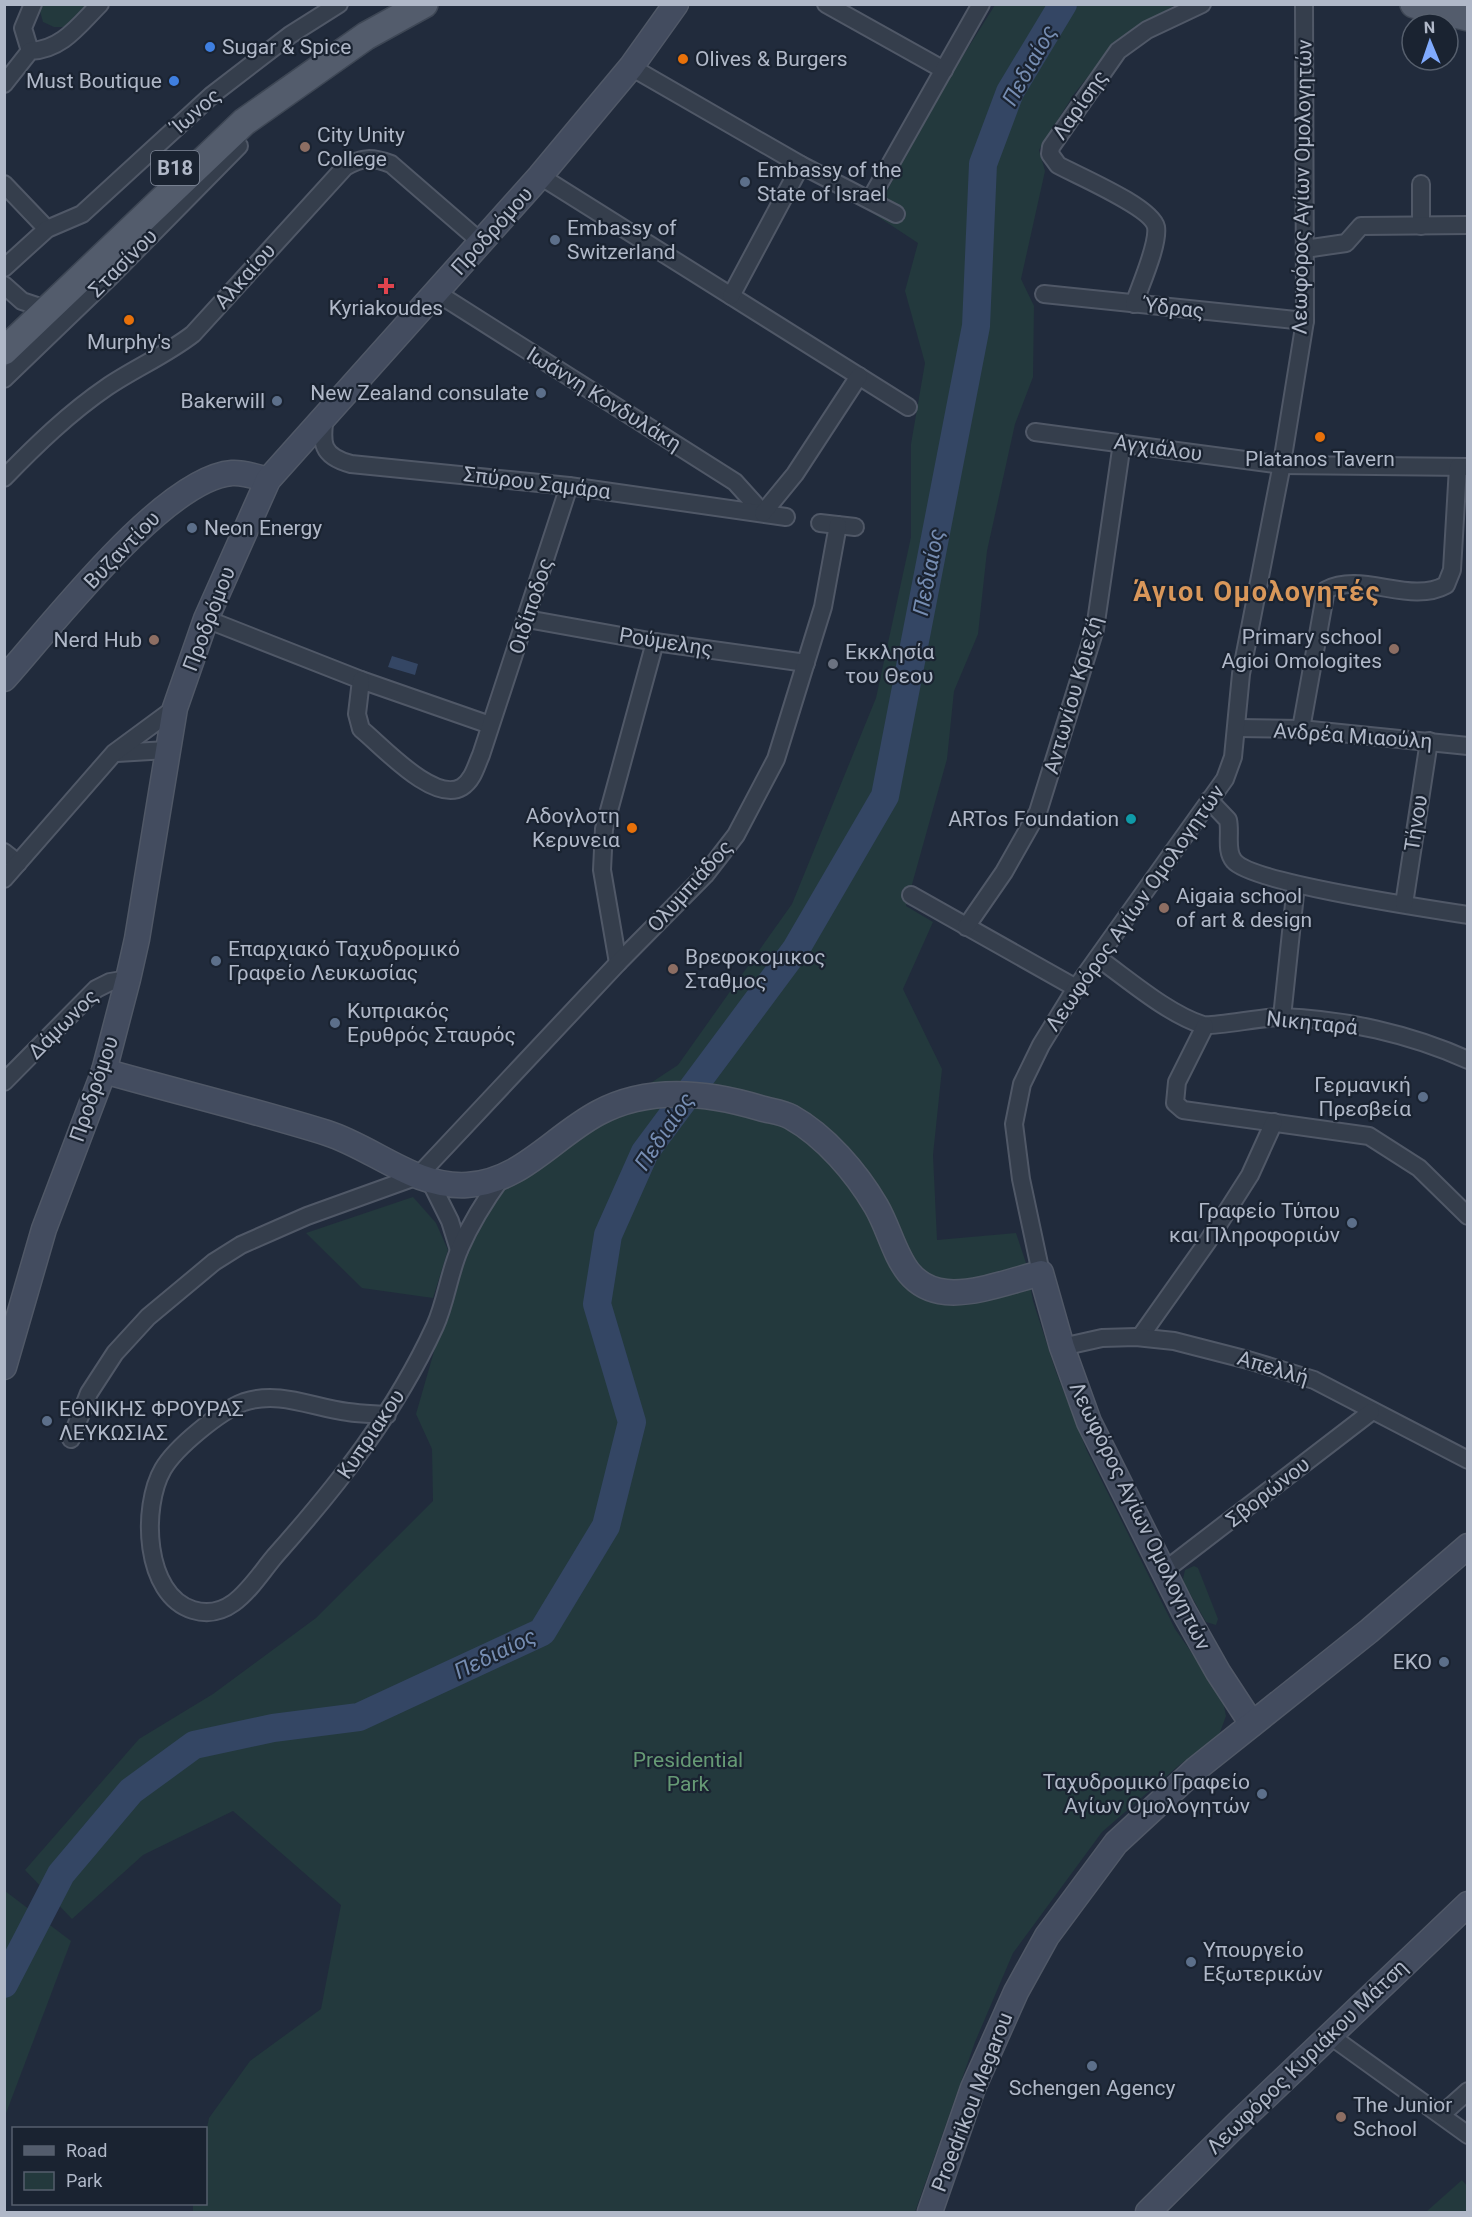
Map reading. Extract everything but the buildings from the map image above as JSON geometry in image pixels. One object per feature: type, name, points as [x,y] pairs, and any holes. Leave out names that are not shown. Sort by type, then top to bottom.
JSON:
[{"type":"main road","name":"B18","points":[[4,339],[234,114],[336,39],[396,4]]},
{"type":"main road","name":"B18","points":[[4,351],[244,122],[357,42],[424,4]]},
{"type":"main road","name":"Προδρόμου","points":[[4,1367],[44,1229],[104,1071],[128,979],[137,939],[175,708],[206,619],[268,480],[540,176],[631,67],[676,4]]},
{"type":"main road","points":[[1414,4],[1467,17]]},
{"type":"main road","name":"Βυζαντίου","points":[[4,679],[95,577],[165,506],[186,490],[222,475],[238,473],[268,480]]},
{"type":"main road","points":[[104,1071],[328,1133],[424,1178],[456,1185],[470,1185],[502,1177],[531,1162],[597,1113],[634,1098],[664,1094],[713,1095],[789,1116],[816,1134],[849,1169],[877,1207],[905,1269],[927,1288],[946,1292],[966,1291],[1041,1273]]},
{"type":"main road","name":"Λεωφόρος Αγίων Ομολογητών","points":[[1041,1273],[1062,1347],[1089,1422],[1202,1645],[1252,1724]]},
{"type":"main road","name":"Proedrikou Megarou","points":[[930,2212],[985,2059],[1026,1973],[1047,1936],[1127,1832],[1196,1769],[1369,1631],[1467,1546]]},
{"type":"main road","name":"Λεωφόρος Κυριάκου Μάτση","points":[[1148,2212],[1467,1904]]},
{"type":"street","points":[[30,51],[23,28],[33,4]]},
{"type":"street","points":[[4,84],[30,51],[46,49],[63,42],[100,4]]},
{"type":"street","name":"Ίωνος","points":[[4,268],[47,229],[82,214],[212,95],[290,35],[339,4]]},
{"type":"street","points":[[826,4],[944,70]]},
{"type":"street","points":[[870,200],[981,4]]},
{"type":"street","name":"Λαρίσης","points":[[1134,303],[1156,235],[1154,221],[1140,209],[1058,165],[1050,154],[1051,147],[1118,51],[1147,30],[1202,4]]},
{"type":"street","name":"Λεωφόρος Αγίων Ομολογητών","points":[[1041,1273],[1022,1179],[1014,1124],[1022,1084],[1041,1045],[1076,988],[1225,779],[1233,757],[1238,728],[1241,674],[1282,465],[1305,321],[1304,4]]},
{"type":"street","points":[[631,67],[801,165],[896,214]]},
{"type":"street","name":"Στασίνου","points":[[4,379],[110,277],[239,146]]},
{"type":"street","name":"Αλκαίου","points":[[4,478],[50,431],[107,387],[168,353],[193,334],[345,167],[359,159],[376,159],[391,164],[481,242]]},
{"type":"street","points":[[731,296],[801,165]]},
{"type":"street","points":[[540,176],[908,407]]},
{"type":"street","points":[[4,184],[47,229]]},
{"type":"street","points":[[1421,184],[1421,226]]},
{"type":"street","points":[[1305,249],[1346,243],[1361,226],[1467,225]]},
{"type":"street","points":[[4,285],[22,301],[37,306]]},
{"type":"street","name":"Ιωάννη Κονδυλάκη","points":[[437,293],[735,482],[763,513]]},
{"type":"street","name":"Ύδρας","points":[[1044,294],[1305,321]]},
{"type":"street","points":[[763,513],[795,474],[859,376]]},
{"type":"street","name":"Σπύρου Σαμάρα","points":[[325,415],[322,435],[326,450],[336,460],[351,464],[570,486],[786,517]]},
{"type":"street","name":"Αγχιάλου","points":[[1035,432],[1282,465],[1463,467]]},
{"type":"street","name":"Αντωνίου Κριεζή","points":[[966,927],[1004,872],[1038,812],[1095,629],[1122,442]]},
{"type":"street","points":[[1301,729],[1326,591],[1341,584],[1428,591],[1446,585],[1452,570],[1463,467]]},
{"type":"street","name":"Οιδίποδος","points":[[361,680],[357,714],[361,729],[435,789],[454,790],[463,786],[471,777],[490,724],[570,486]]},
{"type":"street","points":[[820,523],[855,527]]},
{"type":"street","name":"Ολυμπιάδος","points":[[424,1178],[618,963],[705,875],[736,835],[776,759],[823,607],[838,525]]},
{"type":"street","points":[[206,619],[361,680],[490,724]]},
{"type":"street","name":"Ρούμελης","points":[[527,619],[655,642],[806,663]]},
{"type":"street","points":[[618,963],[601,853],[604,830],[655,642]]},
{"type":"street","points":[[4,879],[114,753],[175,708]]},
{"type":"street","name":"Ανδρέα Μιαούλη","points":[[1238,728],[1301,729],[1467,746]]},
{"type":"street","name":"Τήνου","points":[[1404,904],[1429,741]]},
{"type":"street","points":[[114,753],[167,750]]},
{"type":"street","points":[[1209,800],[1228,820],[1229,852],[1234,861],[1242,867],[1296,885],[1467,915]]},
{"type":"street","points":[[4,852],[18,863]]},
{"type":"street","points":[[1282,1017],[1296,885]]},
{"type":"street","points":[[911,896],[1076,988]]},
{"type":"street","points":[[1098,958],[1173,1010],[1205,1026],[1177,1082],[1175,1103],[1189,1112],[1353,1132],[1380,1141],[1419,1168],[1467,1216]]},
{"type":"street","name":"Δάμωνος","points":[[4,1082],[96,989],[110,982],[128,979]]},
{"type":"street","name":"Νικηταρά","points":[[1205,1026],[1257,1018],[1282,1017],[1336,1024],[1431,1043],[1467,1060]]},
{"type":"street","points":[[1140,1337],[1208,1241],[1250,1175],[1274,1122]]},
{"type":"street","name":"Κυπριακου","points":[[387,1415],[348,1412],[274,1397],[247,1401],[228,1409],[196,1433],[163,1468],[153,1494],[150,1522],[159,1579],[169,1594],[177,1602],[194,1610],[212,1611],[236,1604],[242,1593],[330,1495],[387,1415],[436,1325],[459,1250],[487,1198],[502,1177]]},
{"type":"street","points":[[71,1439],[89,1393],[115,1353],[148,1317],[214,1262],[242,1245],[307,1216],[424,1178],[450,1221],[459,1250]]},
{"type":"street","name":"Απελλή","points":[[1062,1347],[1102,1338],[1140,1337],[1186,1344],[1294,1373],[1314,1380],[1371,1412],[1420,1433],[1467,1460]]},
{"type":"street","name":"Σβορώνου","points":[[1164,1571],[1371,1412]]},
{"type":"street","points":[[1329,2035],[1467,2135]]},
{"type":"street","points":[[1441,2115],[1467,2091]]},
{"type":"green space","points":[[43,4],[86,5],[64,27],[54,27],[43,22],[40,11]]},
{"type":"green space","name":"Presidential Park","points":[[995,5],[1175,5],[1117,40],[1074,94],[1039,150],[1045,171],[1021,279],[1034,306],[1033,377],[1015,424],[987,551],[978,634],[954,691],[947,759],[906,906],[933,922],[903,989],[942,1069],[933,1155],[937,1240],[1016,1233],[1026,1263],[1033,1301],[1056,1372],[1087,1451],[1175,1629],[1222,1696],[1226,1716],[1219,1735],[1177,1767],[1102,1832],[1013,1953],[975,2042],[915,2212],[193,2212],[193,2205],[207,2205],[209,2118],[250,2061],[321,2009],[341,1905],[233,1811],[143,1855],[72,1919],[25,1870],[139,1739],[213,1694],[316,1618],[433,1501],[432,1449],[416,1414],[458,1268],[492,1187],[678,1065],[792,904],[876,698],[911,537],[911,444],[925,363],[905,291],[918,243],[874,214],[954,70]]},
{"type":"green space","points":[[413,1197],[436,1223],[448,1250],[433,1298],[362,1288],[306,1233]]},
{"type":"green space","points":[[1194,1566],[1198,1568],[1218,1619],[1216,1625],[1206,1622],[1185,1585],[1183,1579],[1185,1570]]},
{"type":"green space","points":[[5,1891],[71,1941],[5,2116]]},
{"type":"green space","points":[[1462,2180],[1467,2186],[1467,2212],[1426,2212]]},
{"type":"water","points":[[392,656],[418,664],[415,675],[388,667]]},
{"type":"waterway","name":"Πεδιαίος","points":[[4,1984],[61,1874],[131,1791],[194,1745],[273,1728],[359,1717],[542,1632],[606,1526],[632,1422],[597,1304],[608,1235],[645,1152],[796,949],[885,796],[976,326],[983,164],[1010,92],[1063,4]]},
{"type":"place","name":"Sugar & Spice","points":[[210,47]]},
{"type":"place","name":"Olives & Burgers","points":[[683,59]]},
{"type":"place","name":"Must Boutique","points":[[174,81]]},
{"type":"place","name":"City Unity College","points":[[305,147]]},
{"type":"place","name":"Embassy of the State of Israel","points":[[745,182]]},
{"type":"place","name":"Embassy of Switzerland","points":[[555,240]]},
{"type":"place","name":"Kyriakoudes","points":[[386,286]]},
{"type":"place","name":"Murphy's","points":[[129,320]]},
{"type":"place","name":"New Zealand consulate","points":[[541,393]]},
{"type":"place","name":"Bakerwill","points":[[277,401]]},
{"type":"place","name":"Platanos Tavern","points":[[1320,437]]},
{"type":"place","name":"Neon Energy","points":[[192,528]]},
{"type":"place","name":"Nerd Hub","points":[[154,640]]},
{"type":"place","name":"Primary school Agioi Omologites","points":[[1394,649]]},
{"type":"place","name":"Εκκλησία του Θεου","points":[[833,664]]},
{"type":"place","name":"ARTos Foundation","points":[[1131,819]]},
{"type":"place","name":"Αδογλοτη Κερυνεια","points":[[632,828]]},
{"type":"place","name":"Aigaia school of art & design","points":[[1164,908]]},
{"type":"place","name":"Επαρχιακό Ταχυδρομικό Γραφείο Λευκωσίας","points":[[216,961]]},
{"type":"place","name":"Βρεφοκομικος Σταθμος","points":[[673,969]]},
{"type":"place","name":"Κυπριακός Ερυθρός Σταυρός","points":[[335,1023]]},
{"type":"place","name":"Γερμανική Πρεσβεία","points":[[1423,1097]]},
{"type":"place","name":"Γραφείο Τύπου και Πληροφοριών","points":[[1352,1223]]},
{"type":"place","name":"ΕΘΝΙΚΗΣ ΦΡΟΥΡΑΣ ΛΕΥΚΩΣΙΑΣ","points":[[47,1421]]},
{"type":"place","name":"EKO","points":[[1444,1662]]},
{"type":"place","name":"Ταχυδρομικό Γραφείο Αγίων Ομολογητών","points":[[1262,1794]]},
{"type":"place","name":"Υπουργείο Εξωτερικών","points":[[1191,1962]]},
{"type":"place","name":"Schengen Agency","points":[[1092,2066]]},
{"type":"place","name":"The Junior School","points":[[1341,2117]]},
{"type":"district","name":"Άγιοι Ομολογητές","points":[[1257,592]]}]
